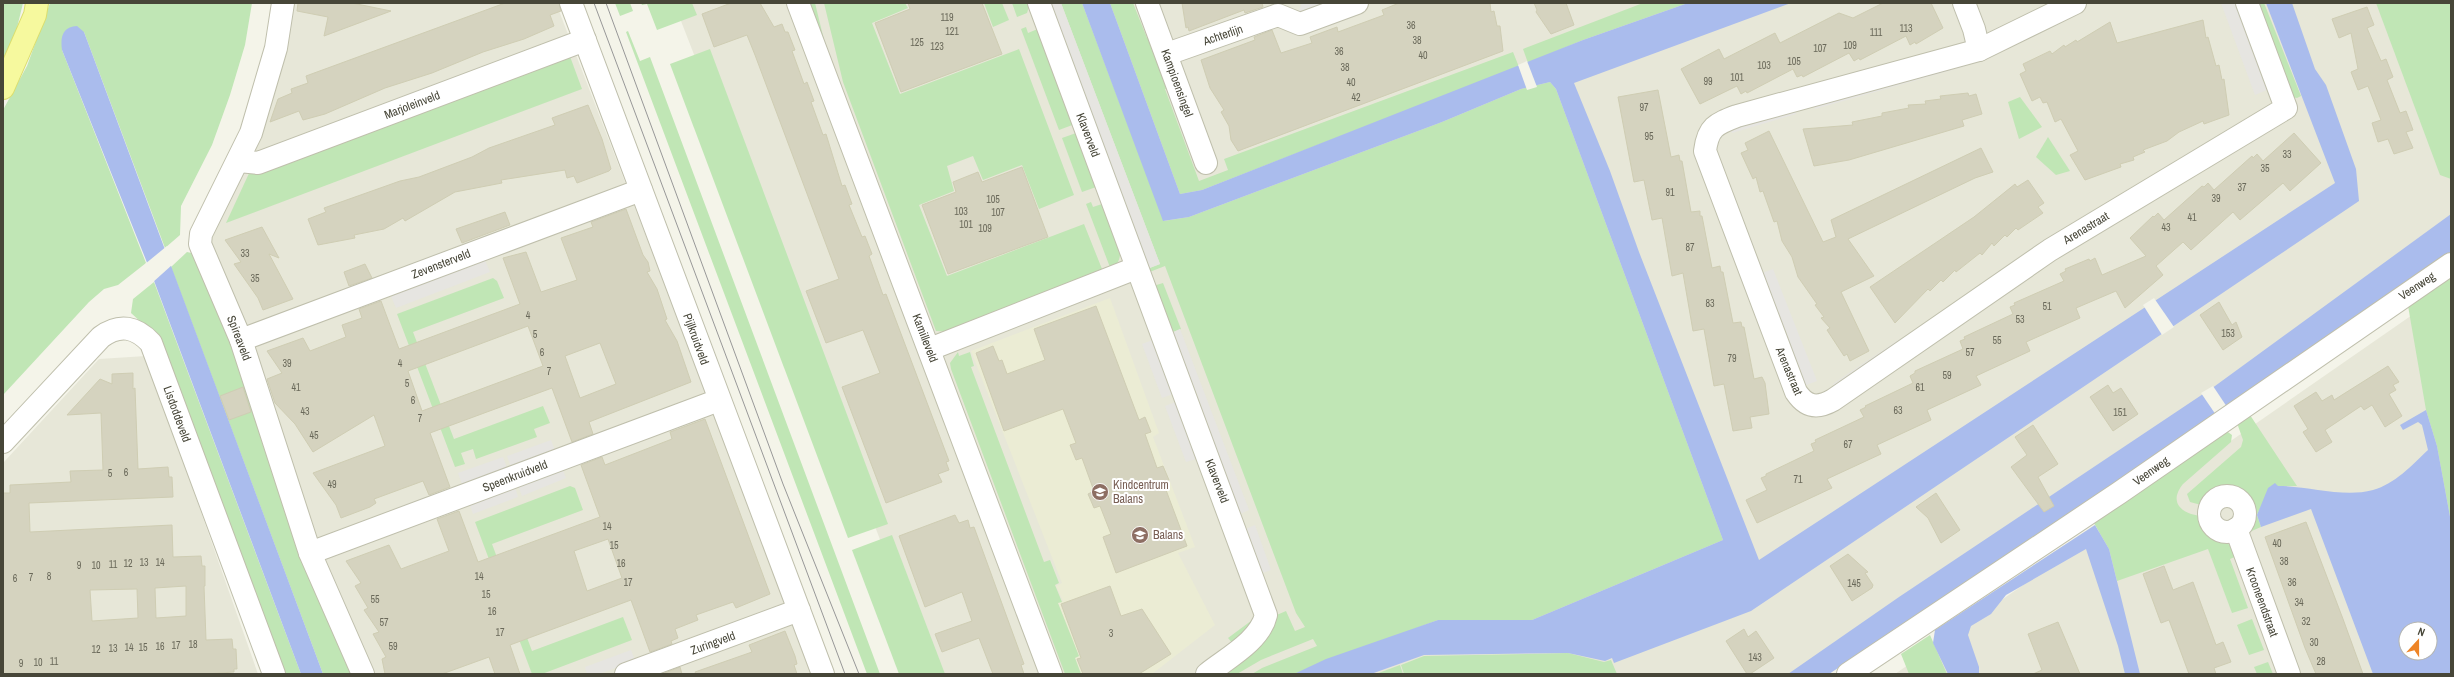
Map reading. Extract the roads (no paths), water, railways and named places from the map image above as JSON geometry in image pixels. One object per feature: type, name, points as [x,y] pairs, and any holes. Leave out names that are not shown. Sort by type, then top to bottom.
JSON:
[{"type":"main road","points":[[3,88],[34,15],[37,3]]},
{"type":"street","name":"Spireaveld","points":[[283,3],[276,48],[266,88],[251,133],[239,161],[201,234],[200,244],[241,340],[310,553],[362,674]]},
{"type":"street","name":"Pijlkruidveld","points":[[571,3],[823,674]]},
{"type":"street","name":"Kamilleveld","points":[[798,3],[930,349],[982,495],[1050,674]]},
{"type":"street","name":"Klaverveld","points":[[1039,3],[1136,268],[1266,615],[1264,624],[1258,634],[1207,674]]},
{"type":"street","name":"Kampioensingel","points":[[1147,3],[1206,163]]},
{"type":"street","name":"Achterlijn","points":[[1167,54],[1281,9],[1300,24],[1357,3]]},
{"type":"street","points":[[1964,3],[1974,29],[1979,50]]},
{"type":"street","name":"Arenastraat","points":[[2075,3],[1979,50],[1737,116],[1720,122],[1711,130],[1705,151],[1796,392],[1801,400],[1810,406],[1818,406],[1833,400],[2050,250],[2286,108],[2248,3]]},
{"type":"street","name":"Marjoleinveld","points":[[239,161],[258,163],[585,40]]},
{"type":"street","name":"Zevensterveld","points":[[241,340],[641,190]]},
{"type":"street","name":"Veenweg","points":[[1848,674],[2119,493],[2451,264]]},
{"type":"street","points":[[930,349],[1136,268]]},
{"type":"street","name":"Lisdoddeveld","points":[[3,442],[101,337],[110,330],[126,328],[143,335],[150,343],[274,674]]},
{"type":"street","name":"Speenkruidveld","points":[[310,553],[719,400]]},
{"type":"street","name":"Krooneendstraat","points":[[2236,529],[2289,674]]},
{"type":"street","name":"Zuringveld","points":[[626,674],[799,610]]},
{"type":"water","points":[[1082,3],[1110,3],[1180,194],[1202,190],[1583,40],[1688,3],[1791,3],[1574,83],[1610,171],[1639,252],[1759,560],[2335,183],[2266,3],[2292,3],[2315,69],[2326,85],[2356,169],[2359,201],[1751,611],[1614,663],[1612,658],[1605,661],[1568,653],[1424,655],[1371,674],[1294,674],[1326,659],[1438,620],[1532,620],[1723,540],[1556,89],[1550,82],[1521,89],[1442,122],[1189,217],[1163,221]]},
{"type":"water","points":[[77,26],[84,32],[323,674],[301,674],[150,270],[62,50],[62,37],[64,33],[68,28]]},
{"type":"water","points":[[2451,214],[2451,252],[2028,543],[1829,674],[1788,674],[1899,597],[2215,386]]},
{"type":"water","points":[[2426,410],[2437,446],[2451,522],[2451,674],[2373,674],[2311,509],[2261,527],[2257,515],[2268,488],[2275,483],[2278,486],[2350,493],[2373,490],[2396,479],[2428,450],[2422,425],[2418,422],[2403,430],[2400,425]]},
{"type":"water","points":[[2095,525],[2109,549],[2140,674],[2125,674],[2118,646],[2086,549],[2006,595],[1991,614],[1971,626],[1968,635],[1979,667],[1979,674],[1948,674],[1933,643],[1935,630]]},
{"type":"tram line","points":[[594,3],[845,674]]},
{"type":"tram line","points":[[606,3],[783,484],[859,674]]},
{"type":"place","name":"Kindcentrum Balans","points":[[1100,492]]},
{"type":"place","name":"Balans","points":[[1140,535]]}]
